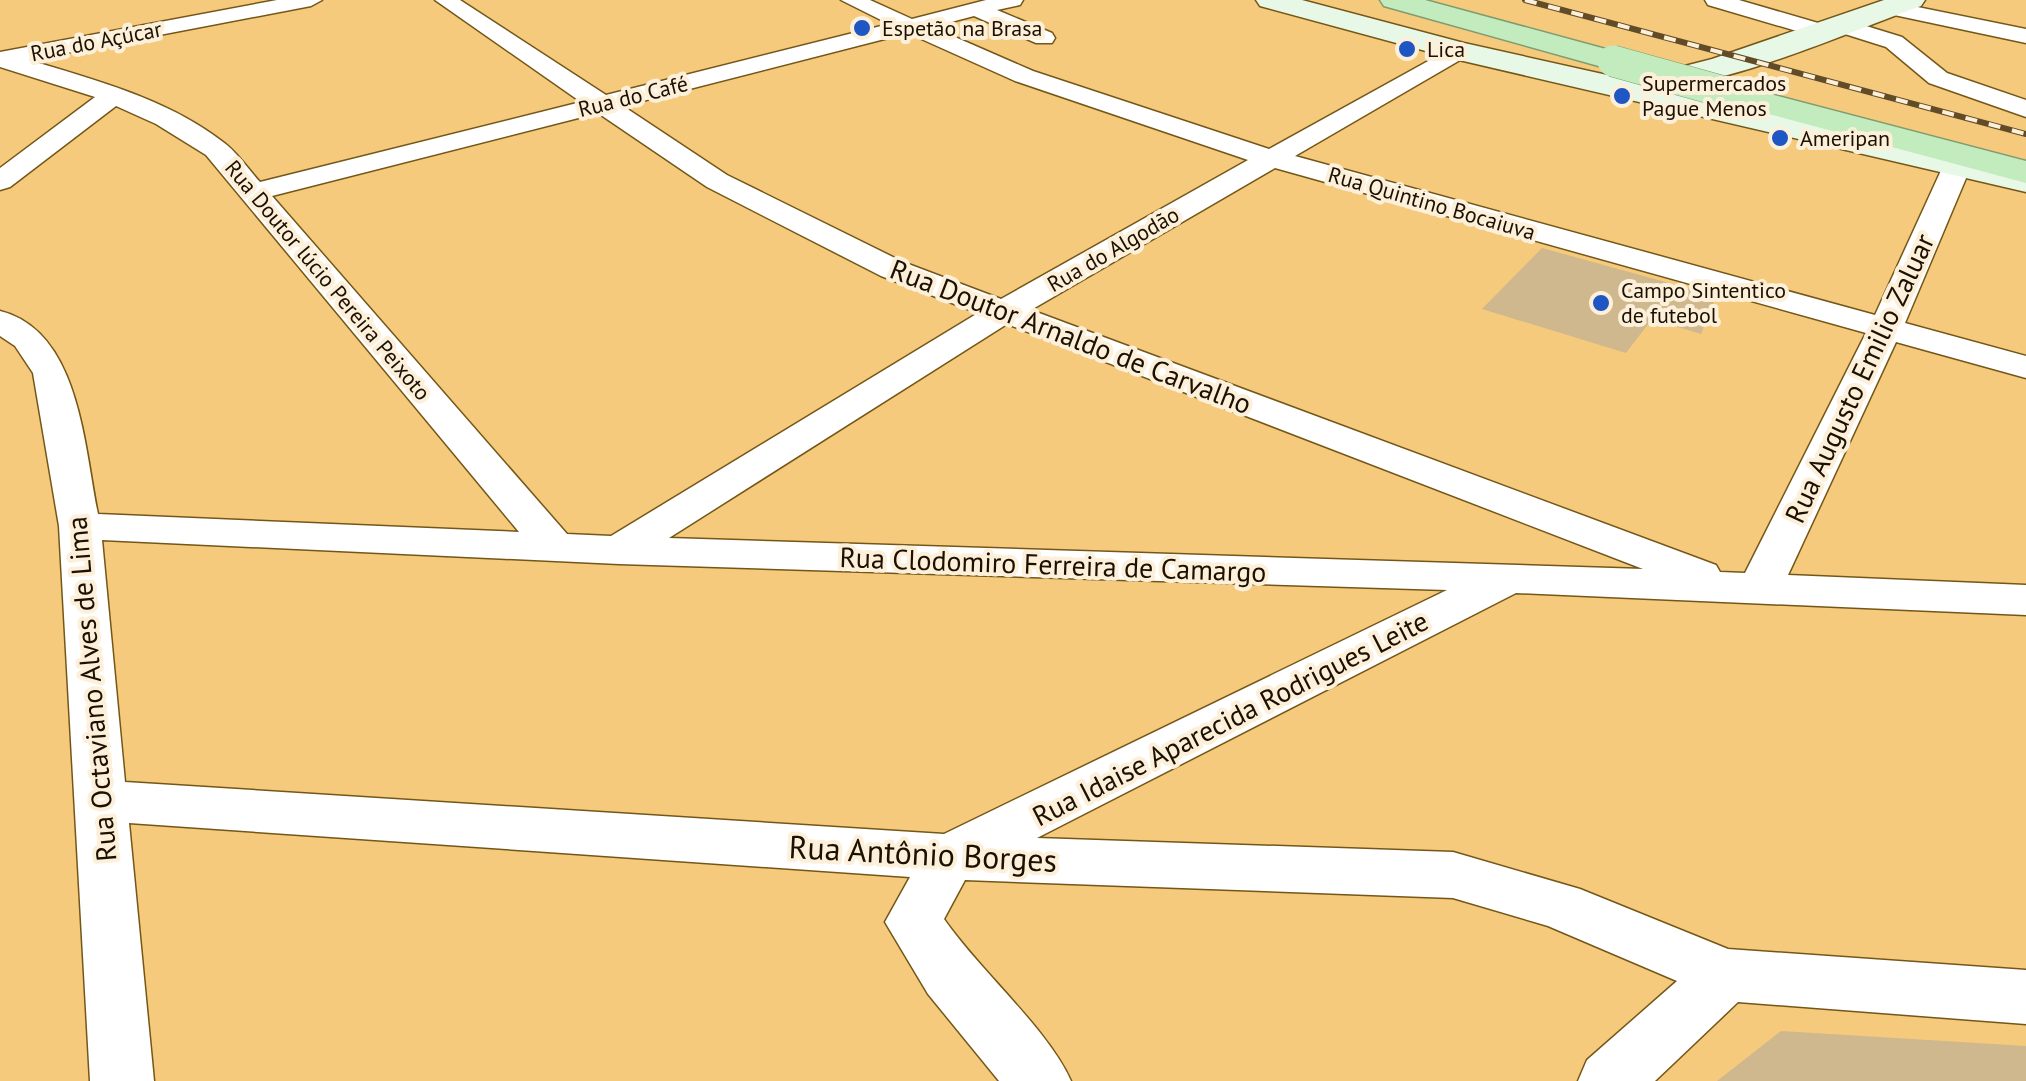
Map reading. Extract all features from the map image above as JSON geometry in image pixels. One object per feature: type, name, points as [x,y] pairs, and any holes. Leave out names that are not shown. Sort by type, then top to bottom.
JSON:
[{"type":"highway","points":[[1394,0],[1614,61],[2026,156]]},
{"type":"highway","points":[[1448,0],[1651,56],[1740,88],[2026,172]]},
{"type":"main road","points":[[1270,0],[1361,28],[2026,181]]},
{"type":"main road","points":[[1314,0],[1522,53],[1624,74],[1673,78],[1722,66],[1896,5],[1954,0]]},
{"type":"main road","points":[[1894,42],[1896,5]]},
{"type":"main road","points":[[1361,28],[1522,53]]},
{"type":"street","name":"Rua do Açúcar","points":[[0,59],[311,0]]},
{"type":"street","name":"Rua Doutor Arnaldo de Carvalho","points":[[446,0],[716,181],[892,269],[1748,590]]},
{"type":"street","name":"Rua Quintino Bocaiuva","points":[[852,0],[1024,76],[1270,158],[2026,367]]},
{"type":"street","name":"Rua do Café","points":[[255,192],[1012,0]]},
{"type":"street","points":[[1716,0],[1894,42],[1938,78],[2026,109]]},
{"type":"street","points":[[1896,5],[2026,36]]},
{"type":"street","points":[[975,9],[1044,38]]},
{"type":"street","name":"Rua do Algodão","points":[[619,550],[1006,310],[1459,51]]},
{"type":"street","name":"Rua Doutor lúcio Pereira Peixoto","points":[[0,59],[114,96],[172,121],[208,143],[255,192],[553,545]]},
{"type":"street","points":[[0,181],[114,96]]},
{"type":"street","name":"Rua Augusto Emilio Zaluar","points":[[1748,590],[1885,329],[1958,164]]},
{"type":"street","name":"Rua Octaviano Alves de Lima","points":[[0,321],[28,339],[52,373],[80,526],[122,1081]]},
{"type":"street","name":"Rua Clodomiro Ferreira de Camargo","points":[[80,526],[619,550],[1510,578],[2026,600]]},
{"type":"street","name":"Rua Idaise Aparecida Rodrigues Leite","points":[[950,858],[1510,578]]},
{"type":"street","name":"Rua Antônio Borges","points":[[102,802],[950,858],[1453,875],[1560,906],[1726,975],[2026,997]]},
{"type":"street","points":[[950,858],[914,922],[949,975],[1039,1081]]},
{"type":"street","points":[[1610,1081],[1726,975]]},
{"type":"shaded area","name":"Campo Sintentico de futebol","points":[[1542,248],[1716,296],[1701,334],[1652,319],[1626,353],[1482,309]]},
{"type":"shaded area","points":[[1781,1031],[2026,1046],[2026,1081],[1717,1081]]},
{"type":"railway","points":[[1525,0],[2026,134]]},
{"type":"place","name":"Espetão na Brasa","points":[[862,28]]},
{"type":"place","name":"Lica","points":[[1407,49]]},
{"type":"place","name":"Supermercados Pague Menos","points":[[1622,96]]},
{"type":"place","name":"Ameripan","points":[[1780,138]]},
{"type":"place","name":"Campo Sintentico de futebol","points":[[1601,303]]}]
